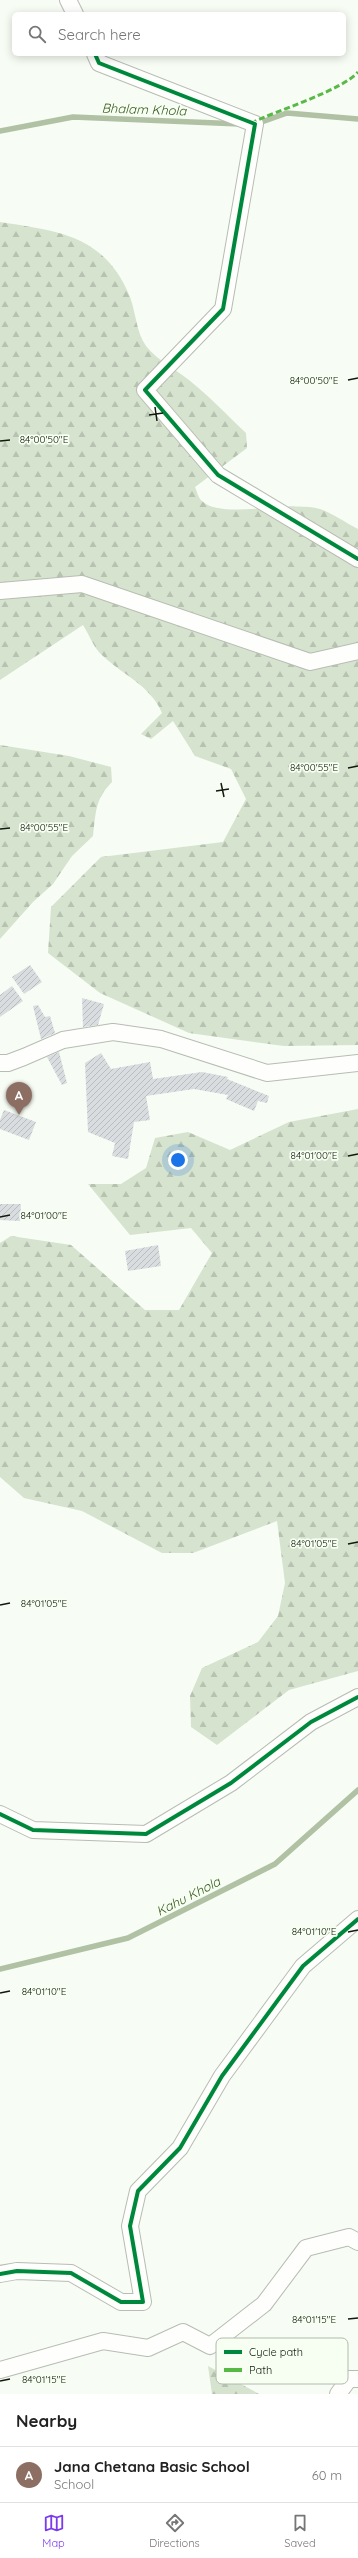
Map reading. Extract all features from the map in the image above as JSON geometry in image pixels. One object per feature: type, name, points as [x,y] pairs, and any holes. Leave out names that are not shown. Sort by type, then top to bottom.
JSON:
[{"type":"street","points":[[68,0],[74,12]]},
{"type":"street","points":[[96,56],[99,63],[255,124],[223,309],[145,390],[218,475],[358,559]]},
{"type":"street","points":[[0,591],[82,584],[310,662],[358,651]]},
{"type":"street","points":[[0,1063],[8,1063],[24,1058],[63,1040],[113,1032],[161,1039],[267,1073],[358,1063]]},
{"type":"street","points":[[0,1814],[33,1830],[146,1834],[230,1783],[311,1722],[358,1697]]},
{"type":"street","points":[[0,2274],[17,2271],[71,2274],[121,2302],[143,2302],[130,2226],[138,2191],[180,2148],[222,2076],[303,1966],[358,1920]]},
{"type":"street","points":[[220,2338],[264,2304],[306,2248],[349,2237],[358,2242]]},
{"type":"street","points":[[0,2370],[103,2341],[148,2348],[183,2332],[210,2346],[216,2341]]},
{"type":"street","points":[[348,2380],[349,2379],[358,2379]]},
{"type":"street","points":[[338,2394],[345,2384]]},
{"type":"green space","points":[[0,222],[60,233],[93,248],[107,260],[120,276],[130,297],[140,335],[150,351],[196,386],[246,433],[247,448],[195,487],[202,501],[212,506],[224,509],[240,510],[307,507],[320,509],[358,529],[358,1045],[284,1046],[189,1033],[100,993],[48,953],[51,907],[101,857],[223,842],[246,799],[231,769],[195,756],[173,721],[151,739],[141,734],[162,713],[151,695],[144,688],[100,653],[83,625],[0,680]]},
{"type":"green space","points":[[0,745],[69,756],[111,767],[112,782],[106,788],[99,800],[93,836],[72,856],[53,884],[33,902],[0,939]]},
{"type":"green space","points":[[358,1109],[358,1671],[289,1690],[217,1745],[191,1727],[190,1696],[202,1668],[258,1642],[278,1616],[285,1583],[277,1521],[193,1553],[162,1553],[82,1511],[24,1498],[0,1477],[0,1243],[11,1236],[71,1245],[145,1310],[179,1310],[212,1253],[191,1228],[130,1235],[88,1184],[121,1184],[146,1168],[155,1138],[188,1132],[230,1150],[289,1122]]},
{"type":"green space","points":[[208,2366],[216,2370],[216,2384],[241,2384],[259,2394],[212,2394]]},
{"type":"building","points":[[30,965],[42,982],[24,994],[12,977]]},
{"type":"building","points":[[12,986],[23,1001],[0,1017],[0,995]]},
{"type":"building","points":[[82,998],[104,1004],[98,1025],[83,1027]]},
{"type":"building","points":[[38,1005],[45,1017],[50,1016],[55,1033],[41,1039],[33,1006]]},
{"type":"building","points":[[59,1052],[67,1083],[62,1085],[47,1057]]},
{"type":"building","points":[[101,1053],[111,1069],[150,1062],[153,1079],[202,1072],[228,1077],[227,1079],[269,1096],[267,1103],[258,1101],[254,1111],[226,1099],[228,1095],[194,1089],[146,1096],[150,1120],[134,1122],[128,1159],[112,1156],[115,1143],[88,1132],[85,1063]]},
{"type":"building","points":[[4,1110],[36,1122],[29,1140],[0,1129],[0,1120]]},
{"type":"building","points":[[0,1204],[21,1204],[20,1221],[0,1220]]},
{"type":"building","points":[[158,1245],[161,1266],[128,1271],[125,1251]]},
{"type":"waterway","name":"Bhalam Khola","points":[[256,124],[287,113],[358,119]]},
{"type":"waterway","name":"Bhalam Khola","points":[[0,131],[73,117],[240,124]]},
{"type":"waterway","name":"Kahu Khola","points":[[0,1969],[128,1938],[275,1864],[358,1790]]},
{"type":"marked path","points":[[251,123],[324,93],[350,79],[358,72]]},
{"type":"cycle path","points":[[96,56],[99,63],[255,124],[223,309],[145,390],[218,475],[358,559]]},
{"type":"cycle path","points":[[0,1814],[33,1830],[146,1834],[231,1783],[311,1722],[358,1697]]},
{"type":"cycle path","points":[[0,2274],[17,2271],[71,2273],[121,2302],[143,2302],[130,2226],[138,2191],[180,2148],[222,2076],[303,1966],[358,1919]]},
{"type":"place","name":"Jana Chetana Basic School","points":[[19,1115]]}]
